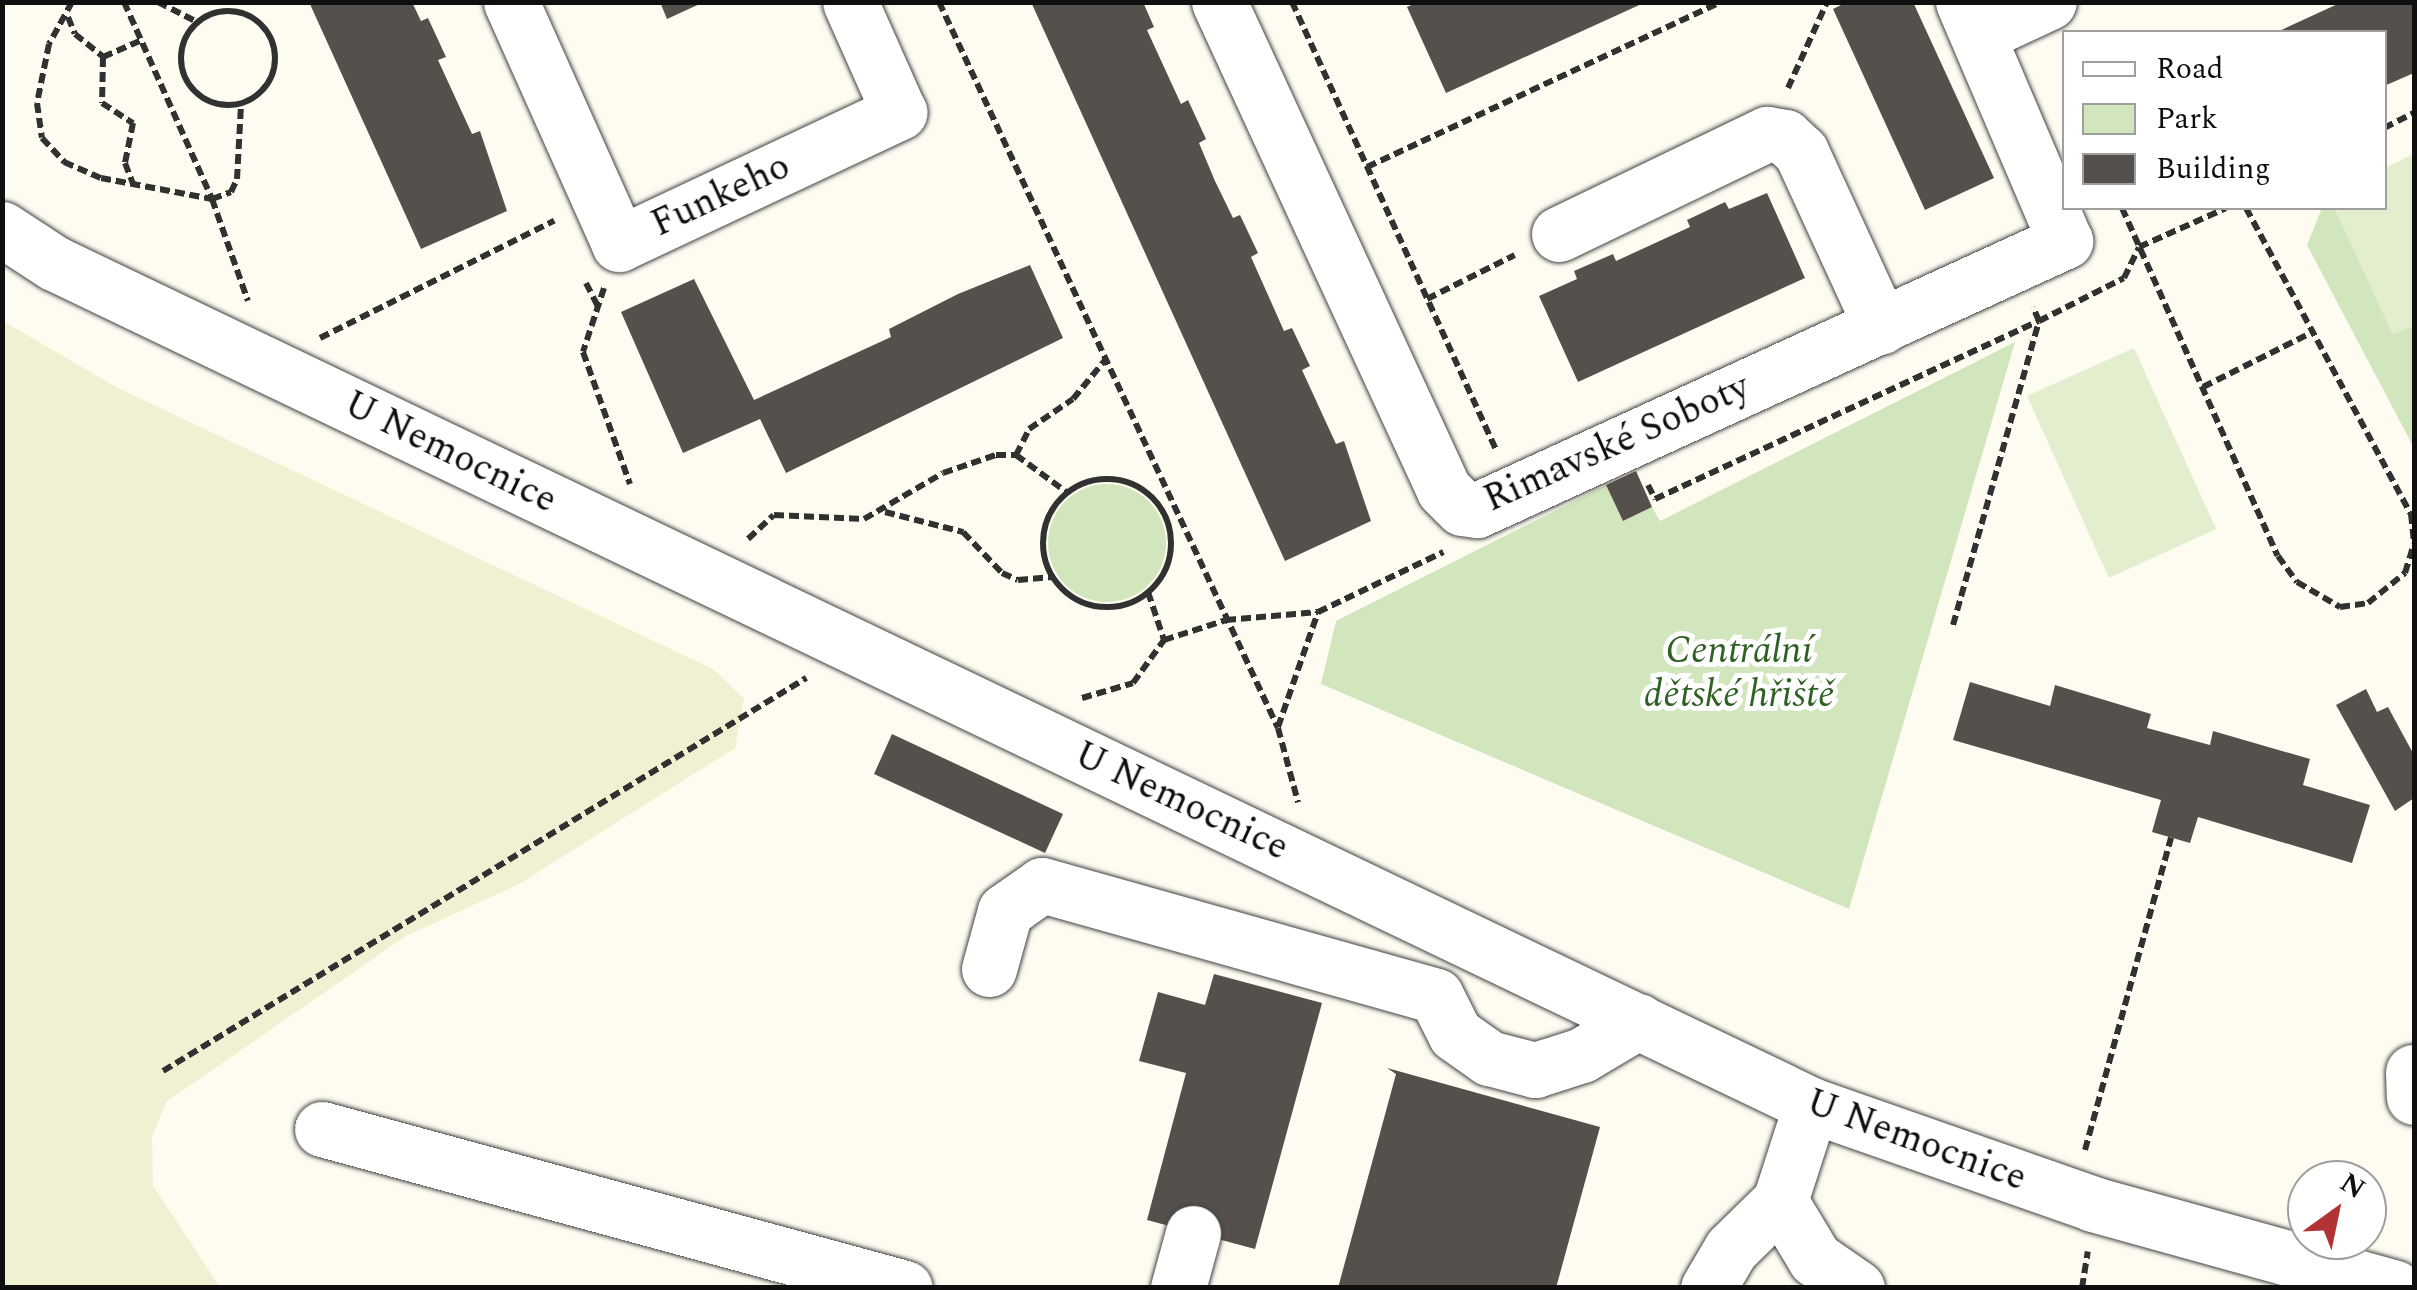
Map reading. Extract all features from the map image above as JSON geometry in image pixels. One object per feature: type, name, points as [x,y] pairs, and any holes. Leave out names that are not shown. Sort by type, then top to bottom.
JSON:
[{"type":"street","name":"Funkeho","points":[[511,2],[600,258],[899,112],[850,2]]},
{"type":"street","name":"Rimavské Soboty","points":[[1219,2],[1444,490],[1462,508],[1495,504],[2065,241],[1970,19]]},
{"type":"street","points":[[1970,19],[2049,2]]},
{"type":"street","points":[[1559,234],[1767,134],[1784,136],[1801,152],[1881,326]]},
{"type":"street","name":"U Nemocnice","points":[[2,229],[54,263],[1811,1105],[2010,1178],[2395,1288]]},
{"type":"street","points":[[990,969],[1004,912],[1042,885],[1436,996],[1456,1034],[1488,1058],[1535,1070],[1582,1055],[1639,1021]]},
{"type":"street","points":[[1436,996],[1462,935]]},
{"type":"street","points":[[2413,1072],[2414,1097]]},
{"type":"street","points":[[1708,1288],[1731,1249],[1780,1201],[1811,1105]]},
{"type":"street","points":[[322,1129],[905,1288]]},
{"type":"street","points":[[1780,1201],[1815,1258],[1858,1288]]},
{"type":"street","points":[[1178,1288],[1193,1233]]},
{"type":"path","points":[[72,2],[43,63],[37,103],[42,138],[64,162],[133,184],[212,199],[231,192],[237,179],[241,104]]},
{"type":"path","points":[[136,2],[125,4],[212,199],[250,307]]},
{"type":"path","points":[[158,2],[197,22]]},
{"type":"path","points":[[939,2],[1278,728],[1316,866]]},
{"type":"path","points":[[1292,2],[1503,465]]},
{"type":"path","points":[[1367,167],[1721,2]]},
{"type":"path","points":[[1767,134],[1827,2]]},
{"type":"path","points":[[212,14],[246,14],[270,36],[276,52],[268,85],[241,104],[205,100],[191,89],[181,54],[197,22],[212,14]]},
{"type":"path","points":[[68,16],[75,34],[104,56]]},
{"type":"path","points":[[104,56],[142,40]]},
{"type":"path","points":[[104,56],[102,102],[133,123],[125,163],[133,184]]},
{"type":"path","points":[[2387,126],[2414,113]]},
{"type":"path","points":[[2123,210],[2278,556],[2317,599],[2340,607],[2368,603],[2404,573],[2414,544],[2410,514],[2247,210]]},
{"type":"path","points":[[309,350],[324,334],[557,220],[565,237]]},
{"type":"path","points":[[1427,299],[1559,234]]},
{"type":"path","points":[[600,258],[598,307],[583,352],[631,488]]},
{"type":"path","points":[[598,307],[600,258]]},
{"type":"path","points":[[1954,624],[2039,321],[2012,265]]},
{"type":"path","points":[[2202,387],[2313,332]]},
{"type":"path","points":[[1016,455],[1029,429],[1073,400],[1106,359]]},
{"type":"path","points":[[738,552],[774,515],[864,520],[884,512],[943,473],[976,459],[1016,455],[1068,492]]},
{"type":"path","points":[[1121,481],[1150,496],[1164,515],[1170,556],[1148,592],[1126,605],[1093,606],[1070,596],[1052,577],[1043,536],[1051,512],[1068,492],[1089,482],[1121,481]]},
{"type":"path","points":[[1164,515],[1178,511]]},
{"type":"path","points":[[884,512],[963,532],[1002,574],[1018,580],[1052,577]]},
{"type":"path","points":[[1068,701],[1133,683],[1164,640],[1226,620],[1318,612],[1445,551],[1437,534]]},
{"type":"path","points":[[1148,592],[1164,640]]},
{"type":"path","points":[[1278,728],[1318,612]]},
{"type":"path","points":[[163,1071],[856,647]]},
{"type":"path","points":[[2084,1146],[2171,838]]},
{"type":"path","points":[[2082,1288],[2086,1268]]},
{"type":"shaded area","points":[[3,321],[118,388],[713,669],[744,699],[735,748],[519,884],[406,936],[166,1102],[152,1137],[153,1186],[220,1287],[3,1287]]},
{"type":"green space","points":[[2414,154],[2414,448],[2307,245],[2321,210],[2387,210],[2387,167]]},
{"type":"green space","points":[[2414,154],[2414,326],[2393,335],[2335,210],[2387,210],[2387,167]]},
{"type":"green space","name":"Centrální dětské hřiště","points":[[2015,342],[1849,909],[1321,684],[1336,621],[1606,485],[1623,521],[1652,507],[1660,521]]},
{"type":"green space","points":[[2134,348],[2216,529],[2109,578],[2027,396]]},
{"type":"green space","points":[[1107,484],[1140,494],[1156,510],[1166,543],[1156,576],[1140,592],[1107,602],[1074,592],[1058,576],[1048,543],[1058,510],[1074,494]]},
{"type":"building","points":[[309,2],[412,2],[421,21],[428,18],[446,57],[438,60],[472,134],[480,131],[507,211],[421,249]]},
{"type":"building","points":[[660,2],[704,2],[667,19]]},
{"type":"building","points":[[1031,2],[1143,2],[1154,27],[1147,30],[1181,104],[1188,100],[1206,139],[1199,143],[1233,218],[1240,215],[1258,253],[1251,257],[1284,331],[1292,328],[1310,366],[1302,370],[1336,444],[1344,441],[1371,521],[1285,561]]},
{"type":"building","points":[[1418,2],[1646,2],[1446,93],[1407,7]]},
{"type":"building","points":[[1847,2],[1913,2],[1994,178],[1925,210],[1833,9]]},
{"type":"building","points":[[2342,2],[2414,2],[2414,73],[2387,85],[2387,30],[2281,30]]},
{"type":"building","points":[[1767,193],[1805,278],[1578,382],[1539,296],[1577,279],[1574,271],[1613,254],[1616,261],[1690,227],[1687,220],[1725,202],[1729,209]]},
{"type":"building","points":[[1030,265],[1063,338],[786,473],[760,419],[683,453],[621,312],[694,279],[754,400],[891,337],[889,329],[958,294]]},
{"type":"building","points":[[1636,471],[1652,507],[1623,521],[1606,485]]},
{"type":"building","points":[[1970,682],[2050,706],[2055,685],[2151,714],[2147,728],[2210,745],[2213,731],[2310,759],[2303,785],[2370,805],[2352,863],[2198,817],[2190,843],[2152,832],[2161,800],[1953,740]]},
{"type":"building","points":[[2366,689],[2377,712],[2388,707],[2414,755],[2414,798],[2395,811],[2336,705]]},
{"type":"building","points":[[892,734],[1063,814],[1045,853],[874,774]]},
{"type":"building","points":[[1214,974],[1322,1003],[1255,1249],[1147,1220],[1186,1073],[1139,1061],[1158,992],[1205,1005]]},
{"type":"building","points":[[1387,1068],[1600,1127],[1556,1288],[1338,1288],[1396,1074]]}]
